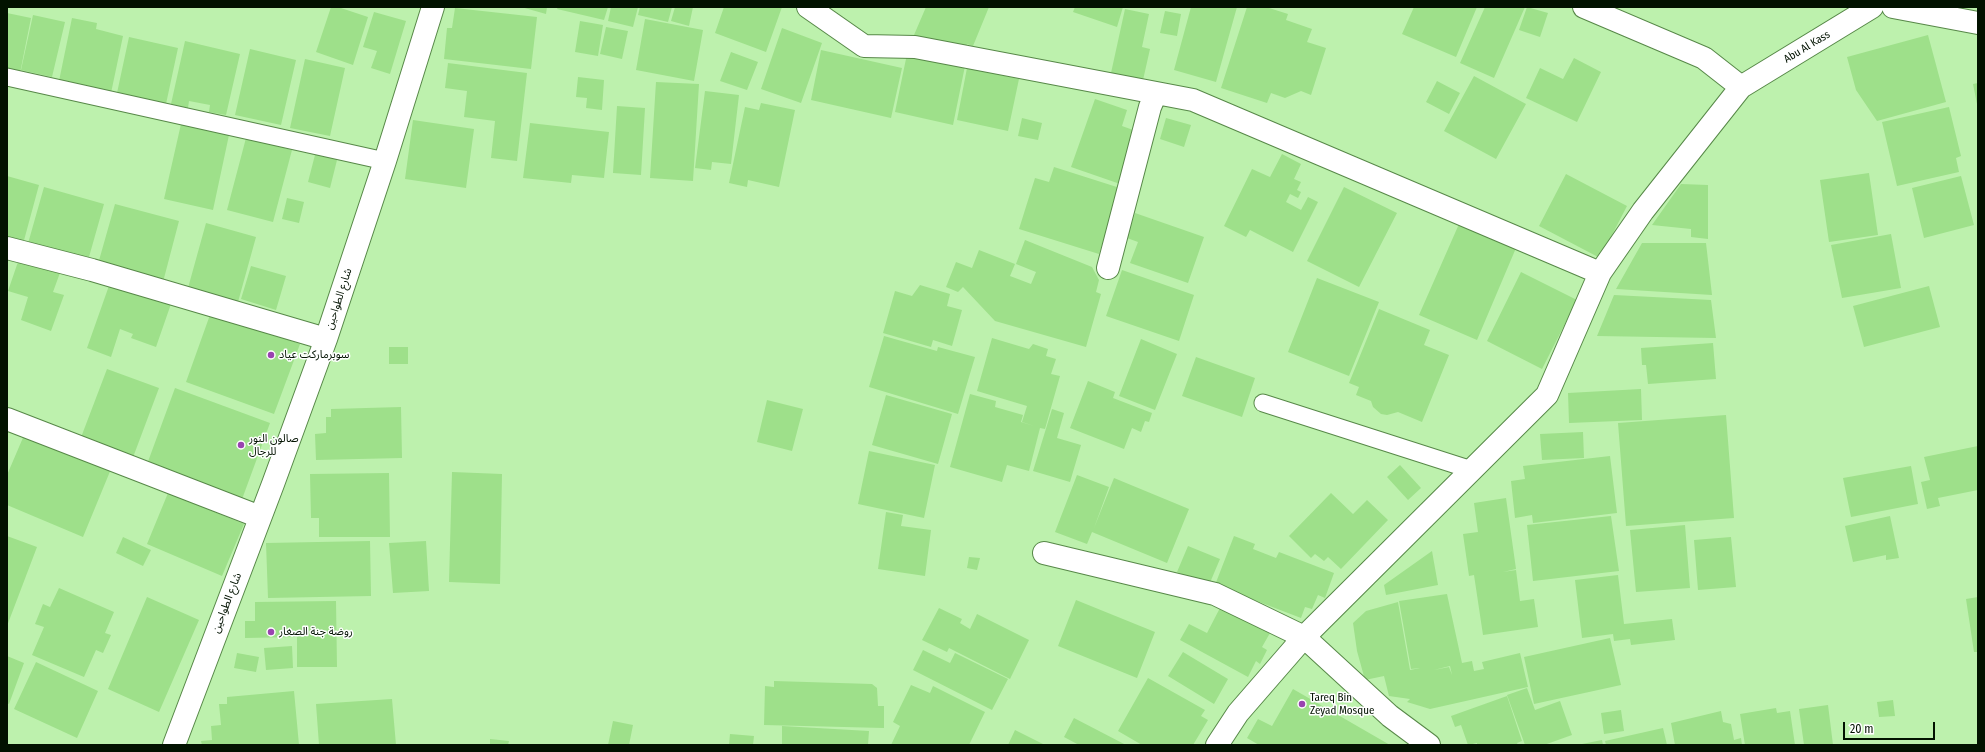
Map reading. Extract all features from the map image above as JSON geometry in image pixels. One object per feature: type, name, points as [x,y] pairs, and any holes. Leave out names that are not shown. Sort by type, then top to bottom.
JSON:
[{"type":"street","name":"شارع الطواحين","points":[[174,745],[326,339],[434,7]]},
{"type":"street","points":[[808,7],[864,46],[915,47],[1193,100],[1600,273]]},
{"type":"street","name":"Abu Al Kass","points":[[1741,87],[1872,7]]},
{"type":"street","points":[[1893,7],[1978,23]]},
{"type":"street","points":[[1217,745],[1238,713],[1304,637],[1547,395],[1600,273],[1643,211],[1741,87],[1704,58],[1597,10]]},
{"type":"street","points":[[1108,268],[1150,107],[1156,93]]},
{"type":"street","points":[[7,248],[92,270],[326,339]]},
{"type":"street","points":[[7,419],[260,517]]},
{"type":"street","points":[[1044,553],[1215,594],[1304,637],[1390,716],[1429,745]]},
{"type":"lane","points":[[7,77],[385,161]]},
{"type":"lane","points":[[1263,403],[1472,470]]},
{"type":"building","points":[[331,7],[338,7],[368,17],[353,65],[316,52]]},
{"type":"building","points":[[521,7],[547,7],[546,14]]},
{"type":"building","points":[[558,7],[608,7],[604,20],[557,9]]},
{"type":"building","points":[[611,7],[638,7],[633,27],[608,21]]},
{"type":"building","points":[[640,7],[672,7],[668,22],[638,15]]},
{"type":"building","points":[[675,7],[693,7],[689,26],[671,21]]},
{"type":"building","points":[[724,7],[782,7],[766,52],[715,33]]},
{"type":"building","points":[[926,7],[989,7],[973,46],[967,44],[965,49],[932,42],[914,35]]},
{"type":"building","points":[[1075,7],[1123,7],[1117,27],[1073,12]]},
{"type":"building","points":[[1191,7],[1237,7],[1216,82],[1174,70]]},
{"type":"building","points":[[1247,7],[1266,7],[1288,14],[1286,20],[1312,29],[1307,42],[1326,48],[1311,95],[1301,91],[1285,98],[1271,93],[1267,103],[1221,88]]},
{"type":"building","points":[[1414,7],[1477,7],[1456,57],[1402,34]]},
{"type":"building","points":[[1485,7],[1525,7],[1494,78],[1460,63]]},
{"type":"building","points":[[1527,7],[1548,13],[1540,37],[1519,30]]},
{"type":"building","points":[[455,8],[537,17],[531,69],[444,59],[447,28],[452,28]]},
{"type":"building","points":[[1125,9],[1149,14],[1142,47],[1150,49],[1143,80],[1111,73]]},
{"type":"building","points":[[1165,11],[1181,14],[1177,36],[1160,33]]},
{"type":"building","points":[[374,12],[406,21],[390,74],[371,68],[377,51],[363,47]]},
{"type":"building","points":[[7,13],[31,18],[20,73],[7,70]]},
{"type":"building","points":[[33,15],[65,22],[52,77],[21,70]]},
{"type":"building","points":[[72,18],[97,23],[96,29],[123,36],[111,93],[59,81]]},
{"type":"building","points":[[645,19],[703,30],[694,81],[636,70]]},
{"type":"building","points":[[580,21],[603,25],[598,56],[575,52]]},
{"type":"building","points":[[606,27],[628,31],[622,59],[600,54]]},
{"type":"building","points":[[782,28],[822,43],[801,103],[761,89]]},
{"type":"building","points":[[1928,35],[1946,102],[1877,121],[1856,90],[1847,57]]},
{"type":"building","points":[[129,37],[178,48],[166,104],[117,93]]},
{"type":"building","points":[[185,41],[240,54],[226,115],[209,112],[210,105],[189,101],[188,108],[171,104]]},
{"type":"building","points":[[250,49],[296,60],[281,125],[235,115]]},
{"type":"building","points":[[821,50],[902,68],[891,118],[811,100]]},
{"type":"building","points":[[731,52],[758,62],[747,90],[720,81]]},
{"type":"building","points":[[907,54],[965,66],[953,125],[895,112]]},
{"type":"building","points":[[1574,58],[1601,72],[1577,122],[1526,98],[1540,68],[1563,79]]},
{"type":"building","points":[[305,59],[345,68],[330,136],[290,128]]},
{"type":"building","points":[[448,63],[527,73],[517,161],[491,158],[495,121],[464,117],[467,91],[445,88]]},
{"type":"building","points":[[967,68],[1019,79],[1008,131],[957,120]]},
{"type":"building","points":[[1474,76],[1526,104],[1496,159],[1444,131]]},
{"type":"building","points":[[578,77],[604,80],[602,110],[586,108],[587,98],[576,97]]},
{"type":"building","points":[[1437,81],[1460,93],[1449,114],[1426,102]]},
{"type":"building","points":[[656,82],[699,84],[693,181],[650,178]]},
{"type":"building","points":[[1978,83],[1978,104],[1977,104],[1973,84]]},
{"type":"building","points":[[705,91],[739,95],[731,164],[712,162],[711,170],[695,168]]},
{"type":"building","points":[[1095,99],[1127,110],[1122,126],[1136,131],[1123,185],[1071,167]]},
{"type":"building","points":[[761,103],[795,110],[779,187],[748,180],[747,187],[729,183],[745,107],[759,110]]},
{"type":"building","points":[[617,106],[645,108],[641,175],[613,173]]},
{"type":"building","points":[[1949,107],[1961,156],[1956,158],[1959,172],[1897,186],[1882,122]]},
{"type":"building","points":[[1022,118],[1042,123],[1038,140],[1018,136]]},
{"type":"building","points":[[1166,118],[1191,125],[1184,147],[1160,139]]},
{"type":"building","points":[[413,120],[474,129],[466,188],[405,179]]},
{"type":"building","points":[[530,123],[609,132],[604,178],[572,175],[571,183],[523,178]]},
{"type":"building","points":[[181,124],[229,135],[213,210],[164,199]]},
{"type":"building","points":[[246,138],[292,150],[273,222],[227,210]]},
{"type":"building","points":[[316,151],[338,156],[330,188],[308,182]]},
{"type":"building","points":[[1282,154],[1301,164],[1294,179],[1301,182],[1297,190],[1301,192],[1298,198],[1290,194],[1286,202],[1301,210],[1308,197],[1318,202],[1293,252],[1250,230],[1246,237],[1224,226],[1252,169],[1270,177]]},
{"type":"building","points":[[1054,167],[1120,188],[1099,254],[1019,229],[1035,178],[1049,182]]},
{"type":"building","points":[[1869,173],[1878,235],[1829,242],[1820,180]]},
{"type":"building","points":[[1566,174],[1627,206],[1600,258],[1539,226]]},
{"type":"building","points":[[7,176],[39,185],[23,244],[7,240]]},
{"type":"building","points":[[1961,176],[1974,225],[1924,238],[1912,188]]},
{"type":"building","points":[[1681,184],[1708,185],[1708,239],[1691,237],[1691,229],[1652,225]]},
{"type":"building","points":[[44,187],[104,204],[89,257],[84,256],[82,262],[27,247]]},
{"type":"building","points":[[1344,187],[1397,213],[1359,287],[1307,261]]},
{"type":"building","points":[[287,198],[304,202],[299,223],[282,219]]},
{"type":"building","points":[[115,204],[179,221],[163,282],[98,264]]},
{"type":"building","points":[[1135,213],[1204,237],[1188,283],[1130,263],[1138,242],[1127,238]]},
{"type":"building","points":[[206,223],[256,237],[238,302],[188,288]]},
{"type":"building","points":[[1459,224],[1516,248],[1477,340],[1419,315]]},
{"type":"building","points":[[1891,234],[1901,288],[1842,298],[1831,245]]},
{"type":"building","points":[[1025,240],[1092,267],[1099,280],[1096,292],[1101,294],[1086,347],[995,321],[963,287],[958,292],[946,287],[956,262],[972,268],[979,250],[1015,264],[1010,276],[1031,284],[1036,272],[1016,264]]},
{"type":"building","points":[[1642,243],[1706,243],[1712,295],[1616,289]]},
{"type":"building","points":[[20,256],[61,270],[53,292],[64,295],[51,331],[21,320],[28,297],[8,291]]},
{"type":"building","points":[[251,266],[286,276],[276,310],[241,299]]},
{"type":"building","points":[[1122,270],[1194,295],[1179,341],[1106,316]]},
{"type":"building","points":[[1521,272],[1577,300],[1542,369],[1487,341]]},
{"type":"building","points":[[1317,278],[1379,302],[1349,376],[1288,352]]},
{"type":"building","points":[[111,280],[172,301],[156,347],[131,338],[133,334],[120,329],[111,357],[87,348]]},
{"type":"building","points":[[920,285],[950,294],[947,306],[962,310],[952,346],[933,340],[931,347],[883,333],[895,291],[912,296]]},
{"type":"building","points":[[1929,286],[1940,327],[1864,347],[1853,306]]},
{"type":"building","points":[[1614,295],[1711,300],[1716,338],[1597,336]]},
{"type":"building","points":[[1379,309],[1430,330],[1424,345],[1449,355],[1422,422],[1398,412],[1387,415],[1381,414],[1373,407],[1371,401],[1356,395],[1359,387],[1349,383]]},
{"type":"building","points":[[211,312],[300,344],[274,414],[186,382]]},
{"type":"building","points":[[884,336],[937,351],[938,347],[975,357],[958,414],[869,387]]},
{"type":"building","points":[[992,338],[1029,349],[1033,344],[1048,349],[1046,356],[1056,359],[1051,374],[1060,376],[1045,429],[1040,428],[1029,471],[1007,465],[1002,482],[950,467],[970,394],[996,401],[995,407],[1023,415],[1021,422],[1034,426],[1022,422],[1027,406],[977,391]]},
{"type":"building","points":[[1141,339],[1177,354],[1155,410],[1119,396]]},
{"type":"building","points":[[1713,343],[1716,379],[1648,384],[1646,365],[1642,365],[1641,348]]},
{"type":"building","points":[[389,347],[408,347],[408,364],[389,364]]},
{"type":"building","points":[[1196,357],[1255,378],[1242,417],[1182,396]]},
{"type":"building","points":[[107,369],[159,388],[132,460],[80,440]]},
{"type":"building","points":[[1088,381],[1115,392],[1113,398],[1152,413],[1149,422],[1145,421],[1141,432],[1132,428],[1124,449],[1070,428]]},
{"type":"building","points":[[175,388],[270,423],[241,502],[146,467]]},
{"type":"building","points":[[1641,389],[1642,420],[1569,423],[1568,393]]},
{"type":"building","points":[[886,395],[952,414],[938,464],[872,445]]},
{"type":"building","points":[[767,400],[803,409],[792,451],[757,442]]},
{"type":"building","points":[[401,407],[402,458],[316,460],[315,434],[326,433],[326,417],[331,417],[331,409]]},
{"type":"building","points":[[1052,409],[1064,413],[1057,438],[1081,445],[1070,482],[1033,471]]},
{"type":"building","points":[[1726,415],[1734,518],[1626,526],[1618,423]]},
{"type":"building","points":[[1583,432],[1584,458],[1542,460],[1540,434]]},
{"type":"building","points":[[25,433],[111,469],[83,537],[7,505],[7,475]]},
{"type":"building","points":[[1978,446],[1978,490],[1938,498],[1940,506],[1927,509],[1921,482],[1930,480],[1924,457]]},
{"type":"building","points":[[869,451],[935,465],[924,518],[858,504]]},
{"type":"building","points":[[1610,456],[1617,513],[1533,523],[1532,515],[1515,518],[1511,481],[1525,479],[1523,466]]},
{"type":"building","points":[[1400,465],[1421,488],[1408,500],[1387,477]]},
{"type":"building","points":[[1911,466],[1918,504],[1851,517],[1843,478]]},
{"type":"building","points":[[452,472],[502,474],[500,584],[449,582]]},
{"type":"building","points":[[389,473],[390,537],[319,537],[319,518],[311,518],[310,474]]},
{"type":"building","points":[[1077,475],[1109,487],[1094,528],[1114,478],[1189,509],[1167,563],[1092,532],[1087,544],[1055,532]]},
{"type":"building","points":[[168,493],[244,524],[222,576],[147,544]]},
{"type":"building","points":[[1331,493],[1353,514],[1367,500],[1388,520],[1341,569],[1328,557],[1324,561],[1315,554],[1311,558],[1289,536]]},
{"type":"building","points":[[1506,498],[1516,569],[1503,572],[1516,570],[1520,601],[1534,599],[1538,627],[1483,635],[1474,575],[1469,576],[1463,534],[1478,532],[1474,503]]},
{"type":"building","points":[[886,512],[903,515],[901,526],[931,530],[925,576],[878,569]]},
{"type":"building","points":[[1611,516],[1619,571],[1533,581],[1527,525]]},
{"type":"building","points":[[1890,516],[1899,558],[1886,560],[1886,555],[1853,562],[1845,526]]},
{"type":"building","points":[[1685,525],[1690,588],[1636,592],[1630,530]]},
{"type":"building","points":[[7,536],[37,547],[7,626]]},
{"type":"building","points":[[1234,536],[1255,544],[1253,549],[1276,558],[1279,552],[1334,573],[1325,598],[1318,595],[1312,609],[1305,607],[1301,618],[1215,585]]},
{"type":"building","points":[[123,537],[151,550],[143,566],[116,553]]},
{"type":"building","points":[[1731,537],[1736,587],[1698,590],[1694,540]]},
{"type":"building","points":[[370,541],[371,596],[268,598],[266,543]]},
{"type":"building","points":[[426,541],[429,591],[393,593],[389,543]]},
{"type":"building","points":[[1188,546],[1220,559],[1209,585],[1177,572]]},
{"type":"building","points":[[1432,551],[1438,585],[1386,595],[1384,585]]},
{"type":"building","points":[[969,557],[980,558],[977,570],[967,568]]},
{"type":"building","points":[[1618,575],[1624,624],[1672,619],[1675,640],[1631,645],[1630,639],[1614,641],[1613,634],[1582,638],[1575,580]]},
{"type":"building","points":[[59,588],[114,612],[105,633],[111,635],[103,653],[96,650],[84,677],[32,655],[44,627],[35,624],[43,604],[50,607]]},
{"type":"building","points":[[1447,594],[1462,663],[1472,661],[1474,671],[1484,669],[1482,662],[1520,653],[1528,687],[1430,709],[1407,702],[1410,699],[1389,696],[1384,676],[1365,680],[1357,651],[1353,623],[1366,611],[1398,602],[1410,670],[1420,668],[1411,669],[1399,601]],"holes":[[[1450,666],[1452,675],[1449,667],[1434,670]]]},
{"type":"building","points":[[147,597],[199,620],[159,712],[108,689]]},
{"type":"building","points":[[1978,597],[1978,652],[1974,652],[1966,599]]},
{"type":"building","points":[[1076,600],[1155,632],[1137,678],[1058,646]]},
{"type":"building","points":[[336,601],[337,667],[297,667],[297,637],[245,638],[245,621],[255,621],[255,602]]},
{"type":"building","points":[[1221,606],[1270,633],[1262,647],[1267,650],[1260,664],[1256,661],[1248,677],[1180,640],[1189,624],[1207,633]]},
{"type":"building","points":[[939,608],[962,619],[960,623],[970,629],[977,614],[1029,640],[1010,679],[949,648],[947,652],[922,640]]},
{"type":"building","points":[[1610,638],[1621,685],[1534,704],[1524,657]]},
{"type":"building","points":[[292,646],[293,668],[266,670],[264,648]]},
{"type":"building","points":[[923,650],[950,663],[955,653],[1008,679],[992,710],[913,670]]},
{"type":"building","points":[[1183,652],[1228,679],[1214,704],[1168,676]]},
{"type":"building","points":[[237,653],[259,657],[256,672],[234,668]]},
{"type":"building","points":[[7,656],[24,663],[9,704],[7,703]]},
{"type":"building","points":[[36,662],[98,691],[77,738],[14,709]]},
{"type":"building","points":[[1148,678],[1205,710],[1201,716],[1208,720],[1193,745],[1142,745],[1118,731]]},
{"type":"building","points":[[774,681],[872,684],[877,688],[878,706],[884,706],[884,728],[764,725],[765,686],[774,687]]},
{"type":"building","points":[[911,685],[930,693],[933,686],[985,712],[969,745],[891,745],[900,726],[893,722]]},
{"type":"building","points":[[1527,688],[1535,710],[1560,701],[1572,735],[1544,745],[1525,745],[1507,695]]},
{"type":"building","name":"Tareq Bin Zeyad Mosque","points":[[1293,689],[1390,745],[1259,745],[1247,738],[1258,719],[1272,726]]},
{"type":"building","points":[[294,691],[299,745],[202,745],[201,741],[212,740],[211,726],[221,725],[219,704],[227,704],[227,697]]},
{"type":"building","points":[[1507,696],[1522,741],[1517,743],[1518,745],[1477,745],[1477,743],[1468,745],[1461,725],[1455,727],[1451,716]]},
{"type":"building","points":[[392,699],[396,745],[319,745],[316,704]]},
{"type":"building","points":[[1893,700],[1895,716],[1879,717],[1877,702]]},
{"type":"building","points":[[1828,705],[1833,745],[1804,745],[1799,709]]},
{"type":"building","points":[[1776,708],[1777,713],[1790,711],[1795,745],[1745,745],[1740,714]]},
{"type":"building","points":[[1621,710],[1624,731],[1604,734],[1601,713]]},
{"type":"building","points":[[1721,711],[1723,722],[1731,724],[1734,740],[1741,738],[1742,745],[1675,745],[1671,723]]},
{"type":"building","points":[[1074,718],[1126,745],[1079,745],[1064,737]]},
{"type":"building","points":[[613,721],[633,725],[629,745],[608,745]]},
{"type":"building","points":[[782,726],[869,731],[868,745],[782,745]]},
{"type":"building","points":[[1663,728],[1667,745],[1606,745],[1605,741]]},
{"type":"building","points":[[1015,730],[1045,745],[1008,745]]},
{"type":"building","points":[[730,734],[754,736],[753,745],[729,745]]},
{"type":"building","points":[[490,739],[509,741],[508,745],[490,745]]},
{"type":"building","points":[[1602,740],[1603,745],[1582,745],[1582,744]]},
{"type":"place","name":"سوبرماركت عياد","points":[[271,355]]},
{"type":"place","name":"صالون النور للرجال","points":[[241,445]]},
{"type":"place","name":"روضة جنة الصغار","points":[[271,632]]},
{"type":"place","name":"Tareq Bin Zeyad Mosque","points":[[1302,704]]}]
